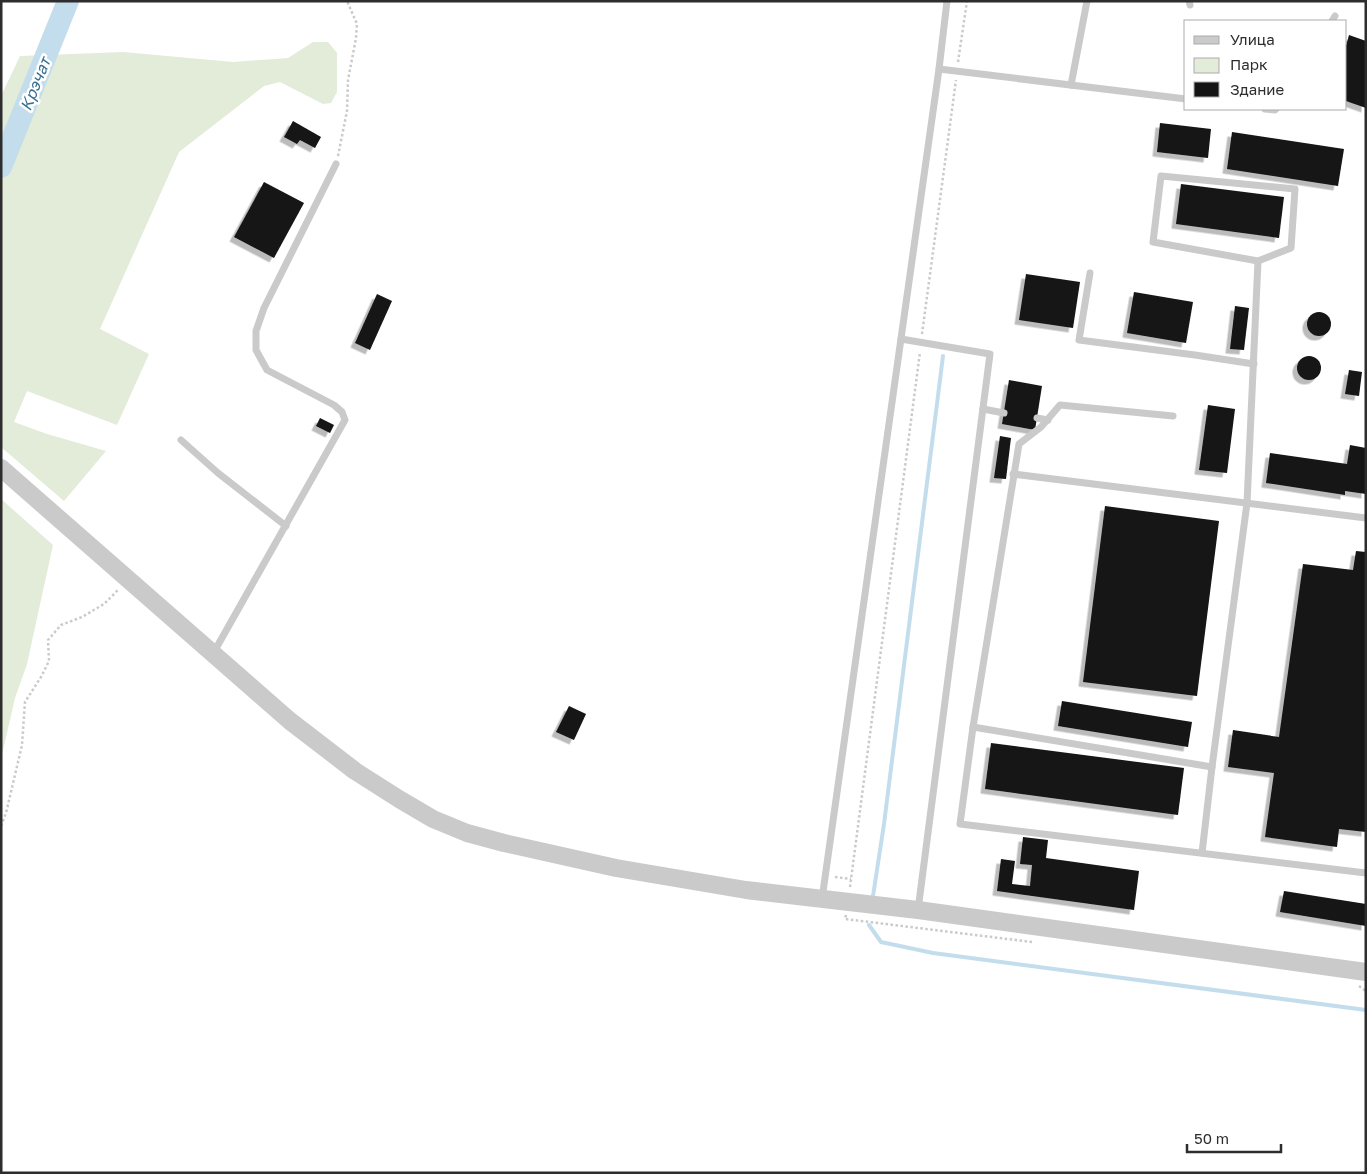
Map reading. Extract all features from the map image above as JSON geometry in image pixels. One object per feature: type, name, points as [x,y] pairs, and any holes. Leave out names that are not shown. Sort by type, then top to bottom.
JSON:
[{"type":"street","points":[[1,468],[290,721],[356,771],[399,799],[433,819],[458,829],[504,843],[616,868],[746,890],[918,910],[1366,972]]},
{"type":"lane","points":[[822,899],[947,1]]},
{"type":"lane","points":[[1071,85],[1087,1]]},
{"type":"lane","points":[[939,69],[1184,99]]},
{"type":"lane","points":[[213,653],[345,420],[342,412],[334,405],[267,370],[256,350],[256,331],[264,308],[336,164]]},
{"type":"lane","points":[[1161,176],[1295,189],[1290,248],[1258,261],[1152,242],[1161,176]]},
{"type":"lane","points":[[1202,853],[1247,503],[1258,261]]},
{"type":"lane","points":[[1090,273],[1079,340],[1254,364]]},
{"type":"lane","points":[[900,339],[990,354],[918,910]]},
{"type":"lane","points":[[1173,416],[1060,405],[1041,427],[1019,444],[972,727],[960,824],[1366,874]]},
{"type":"lane","points":[[982,409],[1004,413]]},
{"type":"lane","points":[[1037,418],[1048,420]]},
{"type":"lane","points":[[181,440],[218,473],[286,526]]},
{"type":"lane","points":[[1013,474],[1366,518]]},
{"type":"lane","points":[[972,727],[1212,767]]},
{"type":"path","points":[[336,164],[347,111],[348,80],[356,38],[357,24],[348,1]]},
{"type":"path","points":[[826,876],[851,879],[966,1]]},
{"type":"path","points":[[1,826],[6,814],[22,746],[25,702],[49,662],[48,640],[61,625],[82,617],[104,604],[128,578]]},
{"type":"green space","points":[[313,42],[328,42],[337,53],[337,92],[331,103],[323,104],[280,82],[264,86],[179,152],[100,329],[149,354],[117,425],[27,391],[14,422],[47,434],[106,451],[64,501],[1,447],[1,96],[20,56],[123,52],[233,62],[288,58]]},
{"type":"green space","points":[[1,499],[53,545],[27,664],[15,698],[1,759]]},
{"type":"building","points":[[1349,35],[1366,41],[1366,108],[1347,101],[1347,42]]},
{"type":"building","points":[[293,121],[321,137],[315,148],[300,140],[297,144],[284,137]]},
{"type":"building","points":[[1160,123],[1211,129],[1208,158],[1157,152]]},
{"type":"building","points":[[1232,132],[1344,149],[1338,186],[1227,169]]},
{"type":"building","points":[[264,182],[304,203],[274,258],[234,237]]},
{"type":"building","points":[[1181,184],[1284,197],[1279,238],[1176,224]]},
{"type":"building","points":[[1026,274],[1080,282],[1073,328],[1019,320]]},
{"type":"building","points":[[1134,292],[1193,302],[1186,343],[1127,333]]},
{"type":"building","points":[[377,294],[392,301],[370,350],[355,343]]},
{"type":"building","points":[[1235,306],[1249,308],[1244,350],[1230,349]]},
{"type":"building","points":[[1319,312],[1328,315],[1331,324],[1328,333],[1319,336],[1310,333],[1307,324],[1310,315]]},
{"type":"building","points":[[1309,356],[1318,359],[1321,368],[1318,377],[1309,380],[1300,377],[1297,368],[1300,359]]},
{"type":"building","points":[[1349,370],[1362,372],[1359,396],[1345,394]]},
{"type":"building","points":[[1009,380],[1042,386],[1035,430],[1002,424]]},
{"type":"building","points":[[1208,405],[1235,409],[1227,473],[1199,470]]},
{"type":"building","points":[[320,418],[334,425],[330,433],[316,426]]},
{"type":"building","points":[[1000,436],[1011,438],[1006,479],[994,478]]},
{"type":"building","points":[[1350,445],[1366,448],[1366,494],[1345,491],[1345,495],[1266,483],[1270,453],[1347,464]]},
{"type":"building","points":[[1105,506],[1219,521],[1197,696],[1083,682]]},
{"type":"building","points":[[1356,551],[1366,552],[1366,832],[1339,829],[1337,847],[1265,837],[1274,773],[1228,767],[1233,730],[1279,737],[1303,564],[1353,570]]},
{"type":"building","points":[[1062,701],[1192,722],[1188,747],[1058,726]]},
{"type":"building","points":[[569,706],[586,714],[574,740],[556,732]]},
{"type":"building","points":[[991,743],[1184,768],[1178,815],[985,789]]},
{"type":"building","points":[[1023,837],[1048,840],[1046,858],[1139,871],[1134,910],[997,891],[1001,859],[1015,861],[1012,884],[1030,886],[1032,865],[1020,864]]},
{"type":"building","points":[[1284,891],[1366,904],[1366,926],[1280,912]]},
{"type":"waterway","name":"Крэчат","points":[[1,167],[68,1]]},
{"type":"waterway","points":[[873,896],[884,824],[943,356]]},
{"type":"waterway","points":[[869,925],[881,942],[933,953],[1366,1010]]}]
